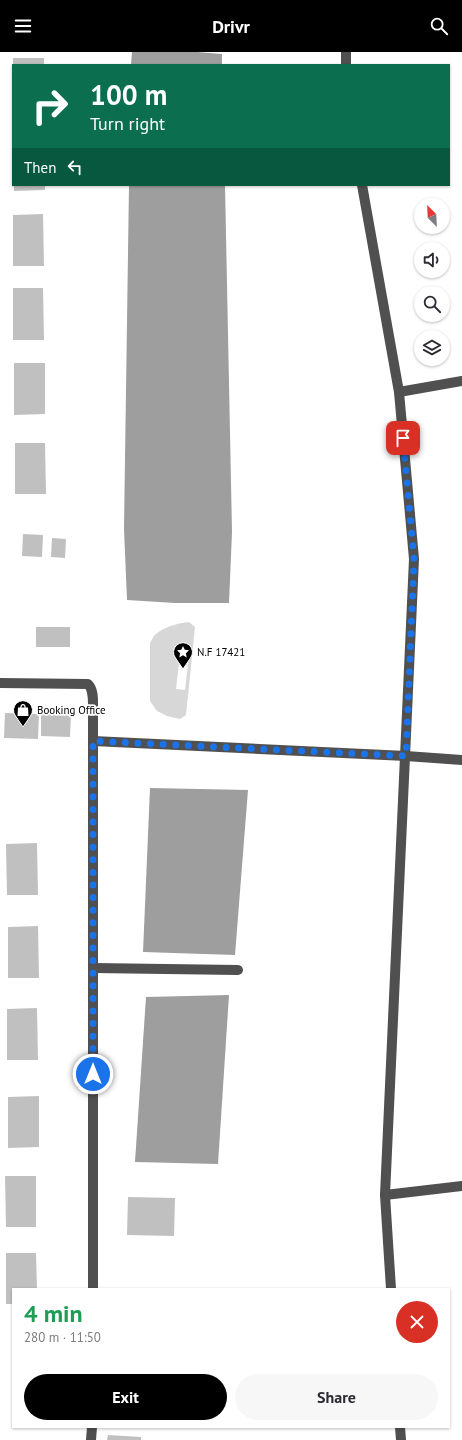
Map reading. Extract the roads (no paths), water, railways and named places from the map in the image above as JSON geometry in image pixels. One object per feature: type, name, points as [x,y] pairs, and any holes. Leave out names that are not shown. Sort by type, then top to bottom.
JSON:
[{"type":"street","points":[[346,52],[346,64]]},
{"type":"street","points":[[362,186],[399,392],[414,559],[385,1195],[391,1288]]},
{"type":"street","points":[[399,392],[462,381]]},
{"type":"street","points":[[0,683],[88,684],[91,687],[92,692],[93,1288]]},
{"type":"street","points":[[93,741],[462,760]]},
{"type":"street","points":[[93,968],[238,970]]},
{"type":"street","points":[[385,1195],[462,1186]]},
{"type":"street","points":[[92,1428],[92,1440]]},
{"type":"street","points":[[400,1428],[401,1440]]},
{"type":"place","name":"N.F 17421","points":[[183,669]]},
{"type":"place","name":"Booking Office","points":[[23,727]]}]
